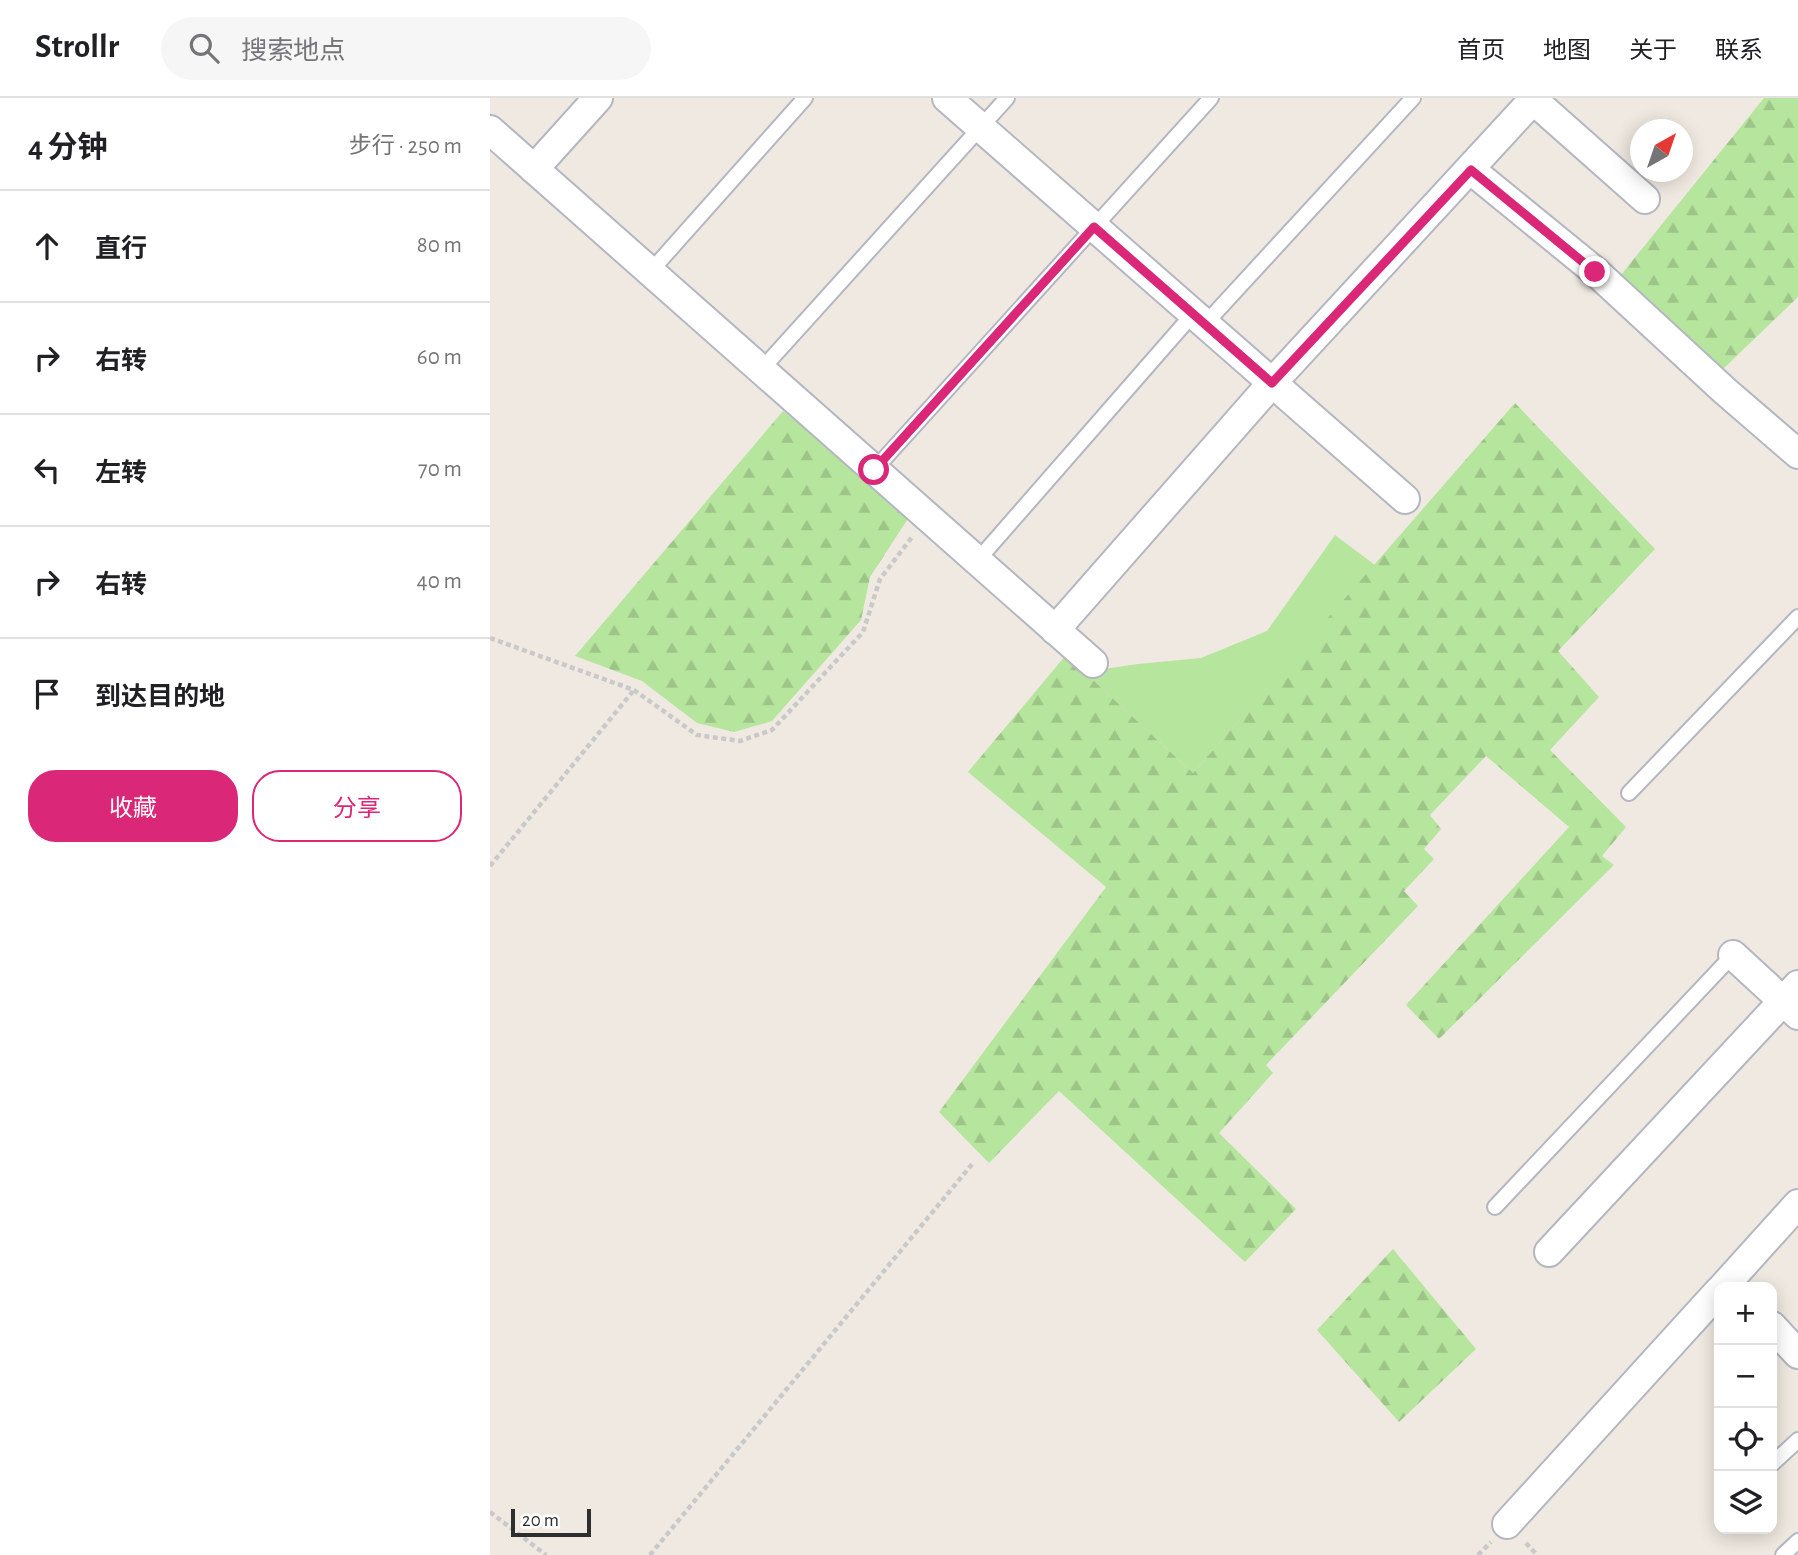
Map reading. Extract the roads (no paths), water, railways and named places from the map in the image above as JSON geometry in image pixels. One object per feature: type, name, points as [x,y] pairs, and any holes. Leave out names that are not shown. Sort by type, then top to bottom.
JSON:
[{"type":"street","points":[[534,169],[598,98]]},
{"type":"street","points":[[947,98],[1405,499]]},
{"type":"street","points":[[1055,629],[1272,383],[1471,170],[1532,99],[1644,199]]},
{"type":"street","points":[[490,130],[1093,663]]},
{"type":"street","points":[[1471,170],[1595,272],[1798,454]]},
{"type":"street","points":[[1549,1252],[1793,1000],[1733,955]]},
{"type":"street","points":[[1731,1282],[1798,1204]]},
{"type":"street","points":[[1507,1524],[1714,1301]]},
{"type":"street","points":[[1777,1331],[1798,1354]]},
{"type":"lane","points":[[650,272],[805,98]]},
{"type":"lane","points":[[761,370],[1007,98]]},
{"type":"lane","points":[[874,470],[1211,98]]},
{"type":"lane","points":[[977,561],[1199,319],[1413,98]]},
{"type":"lane","points":[[1629,793],[1798,617]]},
{"type":"lane","points":[[1495,1206],[1733,955]]},
{"type":"lane","points":[[1777,1459],[1798,1440]]},
{"type":"lane","points":[[1783,1555],[1798,1541]]}]
